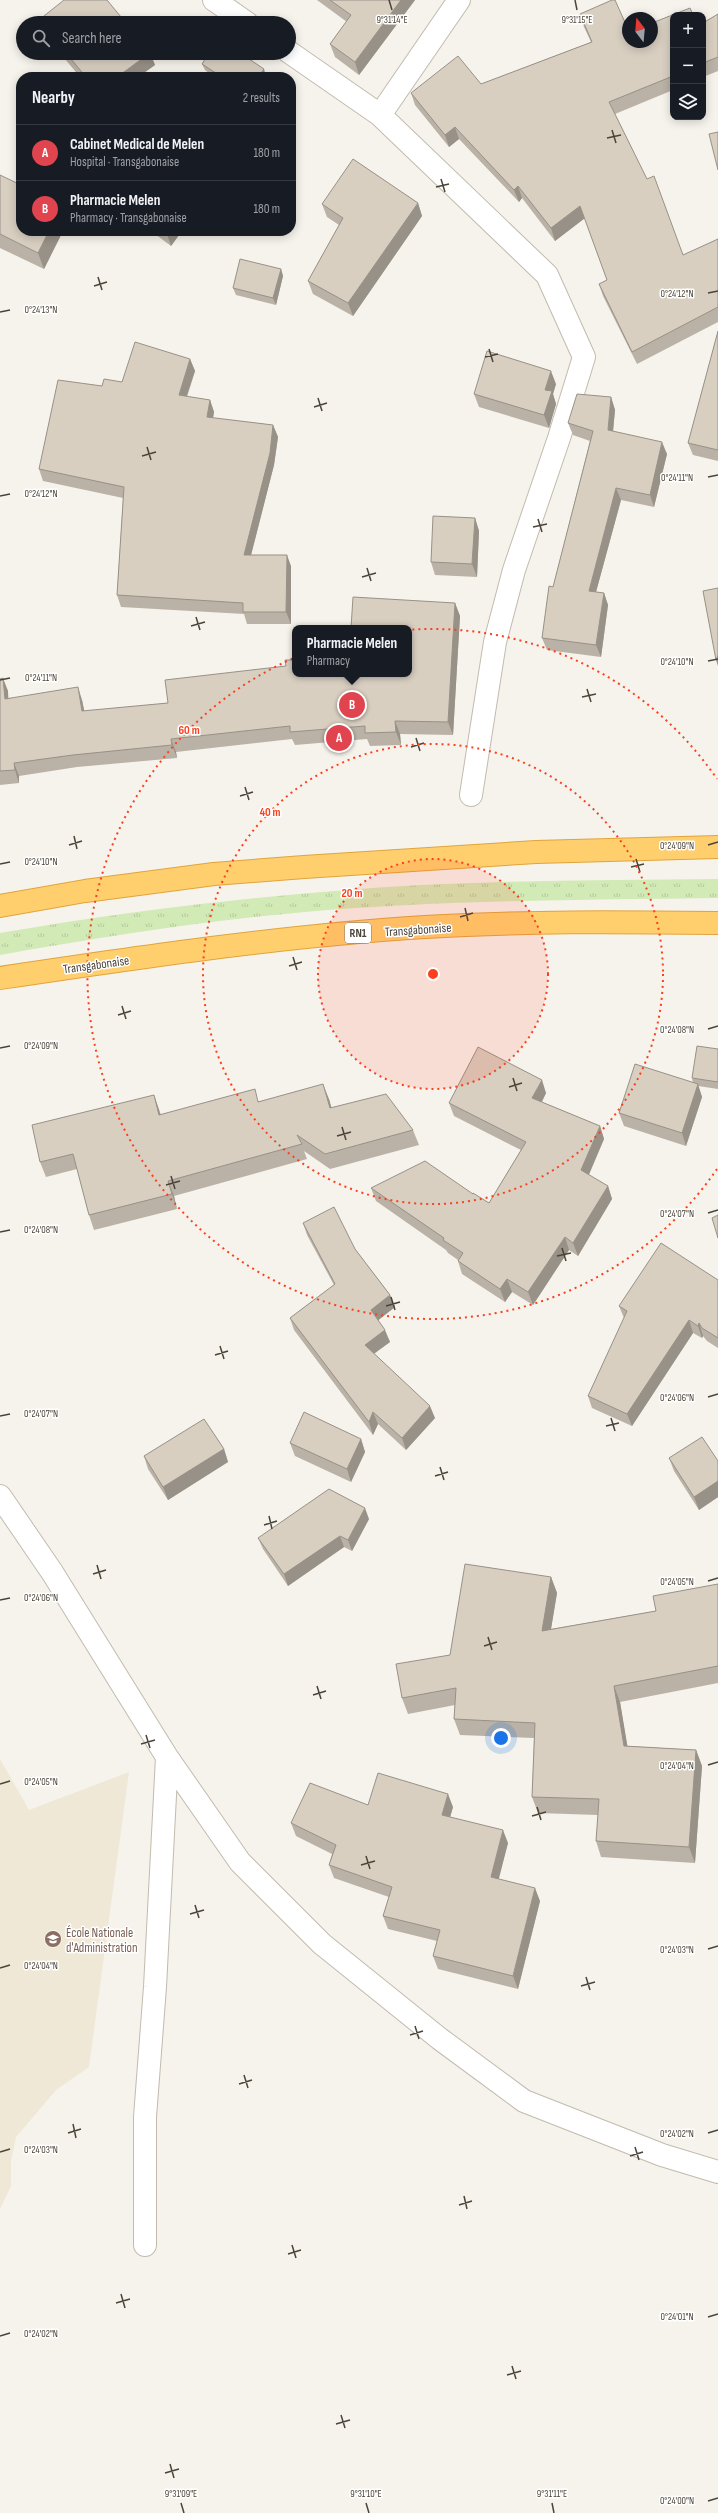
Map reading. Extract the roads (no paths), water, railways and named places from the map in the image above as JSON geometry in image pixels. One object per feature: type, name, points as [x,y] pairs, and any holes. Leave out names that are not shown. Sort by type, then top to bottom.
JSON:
[{"type":"highway","points":[[0,906],[85,891],[214,874],[536,852],[718,847]]},
{"type":"highway","name":"Transgabonaise","points":[[0,978],[227,946],[425,927],[536,923],[718,923]]},
{"type":"street","points":[[214,0],[236,16]]},
{"type":"street","points":[[380,115],[459,0]]},
{"type":"street","points":[[296,57],[380,115],[547,275],[584,357],[559,438],[514,570],[495,642],[471,795]]},
{"type":"street","points":[[0,1496],[52,1572],[167,1758],[240,1862],[322,1944],[440,2039],[524,2101],[662,2155],[718,2172]]},
{"type":"street","points":[[146,2245],[145,2118],[155,1987],[167,1758]]},
{"type":"place","name":"Pharmacie Melen","points":[[352,705]]},
{"type":"place","name":"Cabinet Medical de Melen","points":[[339,738]]},
{"type":"place","name":"École Nationale d'Administration","points":[[53,1939]]}]
